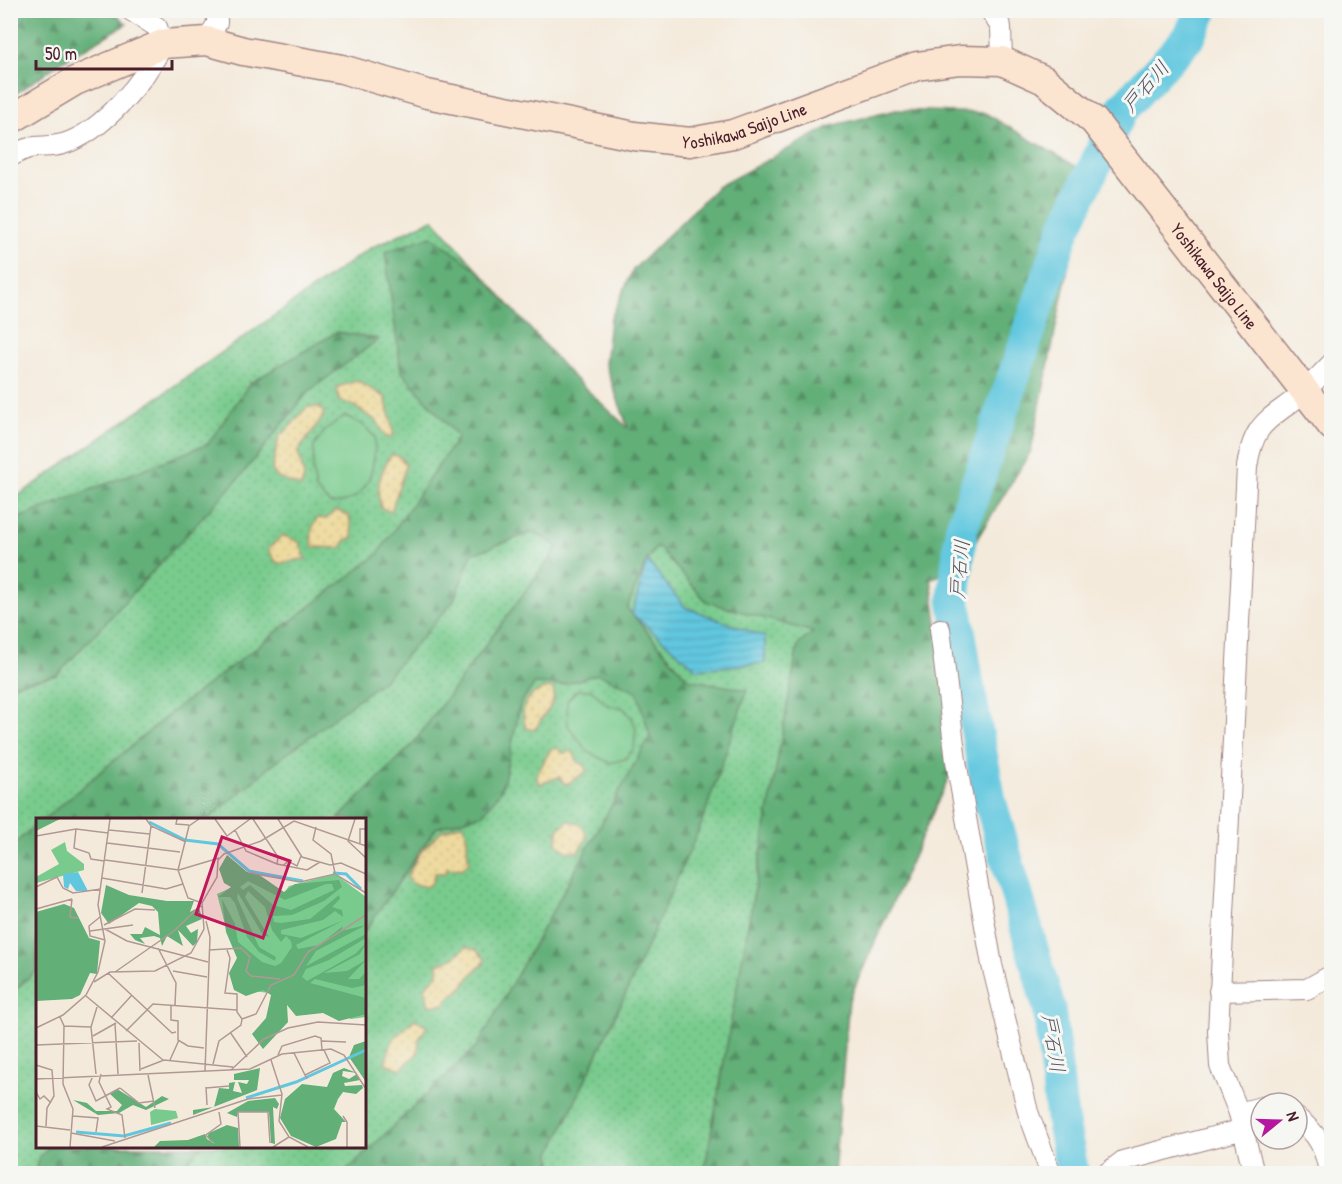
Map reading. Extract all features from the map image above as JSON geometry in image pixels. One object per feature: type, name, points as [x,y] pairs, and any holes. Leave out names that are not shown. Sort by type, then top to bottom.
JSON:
[{"type":"main road","name":"Yoshikawa Saijo Line","points":[[10,120],[75,81],[163,44],[207,40],[243,51],[342,69],[427,94],[634,136],[690,142],[733,134],[917,66],[960,60],[1002,61],[1044,80],[1094,121],[1332,426]]},
{"type":"street","points":[[10,157],[28,146],[63,144],[100,126],[154,62],[163,44],[158,27],[130,10]]},
{"type":"street","points":[[207,40],[217,23],[217,10]]},
{"type":"street","points":[[990,10],[1001,27],[1002,61]]},
{"type":"street","points":[[1254,1173],[1242,1121],[1220,1066],[1219,992],[1247,467],[1251,444],[1262,424],[1305,391],[1332,363]]},
{"type":"street","points":[[940,629],[957,771],[992,965],[1028,1112],[1051,1173]]},
{"type":"street","points":[[1219,992],[1307,989],[1332,975]]},
{"type":"street","points":[[1106,1173],[1123,1161],[1242,1121],[1249,1116]]},
{"type":"street","points":[[1309,1127],[1314,1131],[1327,1155],[1329,1173]]},
{"type":"green space","points":[[11,10],[112,11],[127,24],[63,61],[11,97]]},
{"type":"green space","points":[[896,110],[985,113],[1087,173],[1031,451],[961,565],[931,579],[956,761],[849,1000],[834,1173],[704,1173],[798,645],[813,632],[707,602],[657,546],[647,560],[627,608],[688,679],[747,690],[701,825],[551,1153],[553,1173],[340,1173],[351,1167],[478,1045],[650,736],[637,691],[598,674],[562,685],[535,684],[521,702],[502,789],[483,814],[436,828],[366,930],[366,818],[339,818],[412,745],[558,547],[534,532],[472,554],[453,602],[386,678],[267,769],[210,818],[45,818],[172,712],[377,555],[458,437],[401,371],[385,252],[431,236],[479,271],[571,375],[628,428],[605,364],[610,320],[633,270],[717,187],[831,126]]},
{"type":"green space","points":[[433,219],[595,404],[814,632],[795,1173],[11,1173],[11,501],[369,249]]},
{"type":"green space","points":[[337,332],[379,339],[308,392],[240,477],[57,675],[11,685],[11,521],[208,444],[250,383]]},
{"type":"green space","points":[[345,416],[362,424],[375,437],[373,461],[367,482],[361,491],[353,498],[330,504],[316,490],[313,471],[314,446],[326,429]]},
{"type":"green space","points":[[577,690],[592,690],[607,705],[623,708],[632,718],[636,728],[634,748],[625,759],[610,763],[588,752],[568,726],[567,701]]},
{"type":"green space","points":[[36,825],[36,971],[11,994],[11,847]]},
{"type":"green space","points":[[48,1148],[200,1148],[176,1173],[34,1173],[39,1158]]},
{"type":"sand","points":[[357,381],[385,397],[394,435],[386,438],[377,421],[352,405],[339,401],[337,387]]},
{"type":"sand","points":[[308,407],[319,407],[323,411],[323,417],[298,451],[304,477],[301,487],[278,478],[272,470],[279,436]]},
{"type":"sand","points":[[391,455],[399,456],[406,465],[391,512],[381,508],[378,493],[381,474]]},
{"type":"sand","points":[[336,510],[349,516],[353,538],[346,540],[341,548],[313,547],[314,524],[318,518],[326,519]]},
{"type":"sand","points":[[283,535],[299,542],[306,559],[276,562],[268,549]]},
{"type":"sand","points":[[551,688],[554,696],[549,709],[535,729],[526,728],[523,713],[527,701],[536,692]]},
{"type":"sand","points":[[557,748],[563,753],[573,751],[577,762],[585,765],[586,772],[566,785],[559,777],[540,784],[536,777],[550,750]]},
{"type":"sand","points":[[568,821],[576,822],[586,834],[587,838],[578,852],[566,851],[557,843],[558,830]]},
{"type":"sand","points":[[463,824],[469,862],[462,869],[447,868],[446,873],[435,873],[432,883],[427,887],[411,883],[407,877],[419,854],[441,831]]},
{"type":"sand","points":[[466,947],[476,950],[485,959],[483,965],[445,1004],[429,1006],[425,987],[438,975],[438,964],[453,958]]},
{"type":"sand","points":[[415,1019],[427,1026],[419,1039],[418,1053],[401,1069],[385,1063],[393,1039]]},
{"type":"water","points":[[647,560],[685,607],[765,637],[765,663],[697,669],[632,614]]},
{"type":"waterway","name":"戸石川","points":[[1073,1174],[1062,1118],[1049,1008],[990,801],[967,679],[954,599],[961,530],[1064,230],[1122,109],[1189,37],[1202,10]]}]
